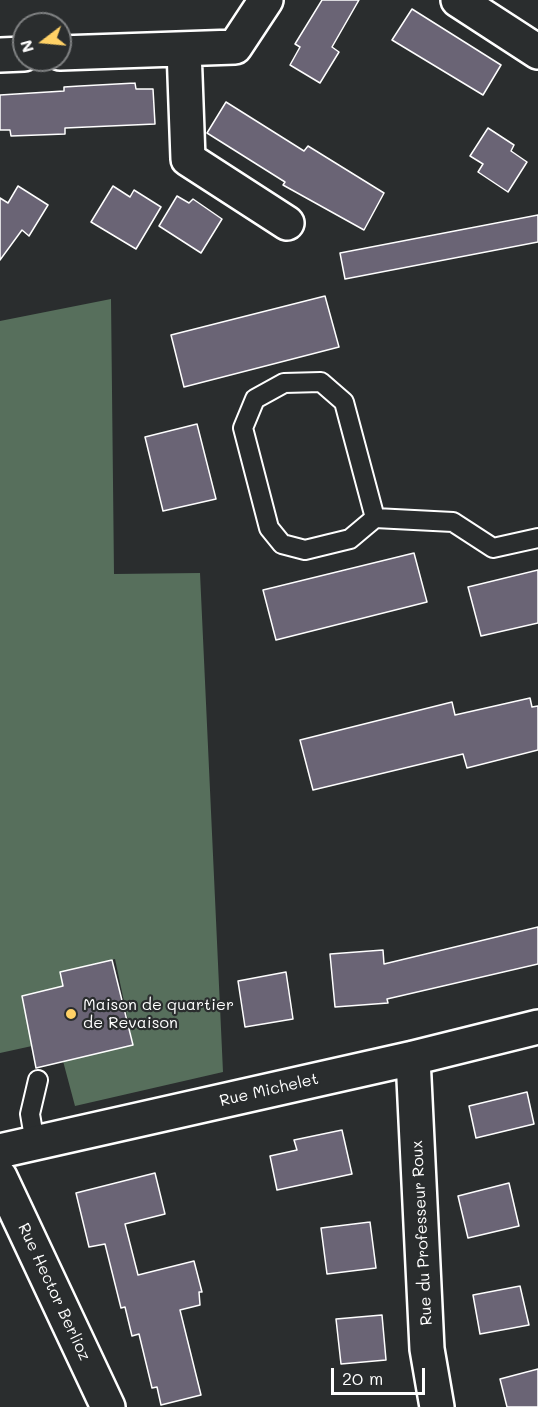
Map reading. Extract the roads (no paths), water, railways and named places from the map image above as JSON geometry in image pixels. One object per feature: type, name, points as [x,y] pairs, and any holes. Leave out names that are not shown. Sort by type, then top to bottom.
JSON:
[{"type":"street","points":[[72,53],[235,47],[266,0]]},
{"type":"street","points":[[458,0],[538,52]]},
{"type":"street","points":[[184,49],[188,159],[286,223]]},
{"type":"street","name":"Rue Michelet","points":[[0,1150],[413,1058],[538,1027]]},
{"type":"street","name":"Rue du Professeur Roux","points":[[413,1058],[428,1349],[437,1407]]},
{"type":"street","name":"Rue Hector Berlioz","points":[[0,1177],[108,1407]]},
{"type":"lane","points":[[375,518],[344,402],[321,382],[284,383],[255,399],[243,428],[269,528],[282,544],[305,550],[350,539],[375,518],[453,522],[494,548],[538,538]]},
{"type":"lane","points":[[35,1143],[30,1114],[38,1080]]},
{"type":"place","name":"Maison de quartier de Revaison","points":[[71,1014]]}]
